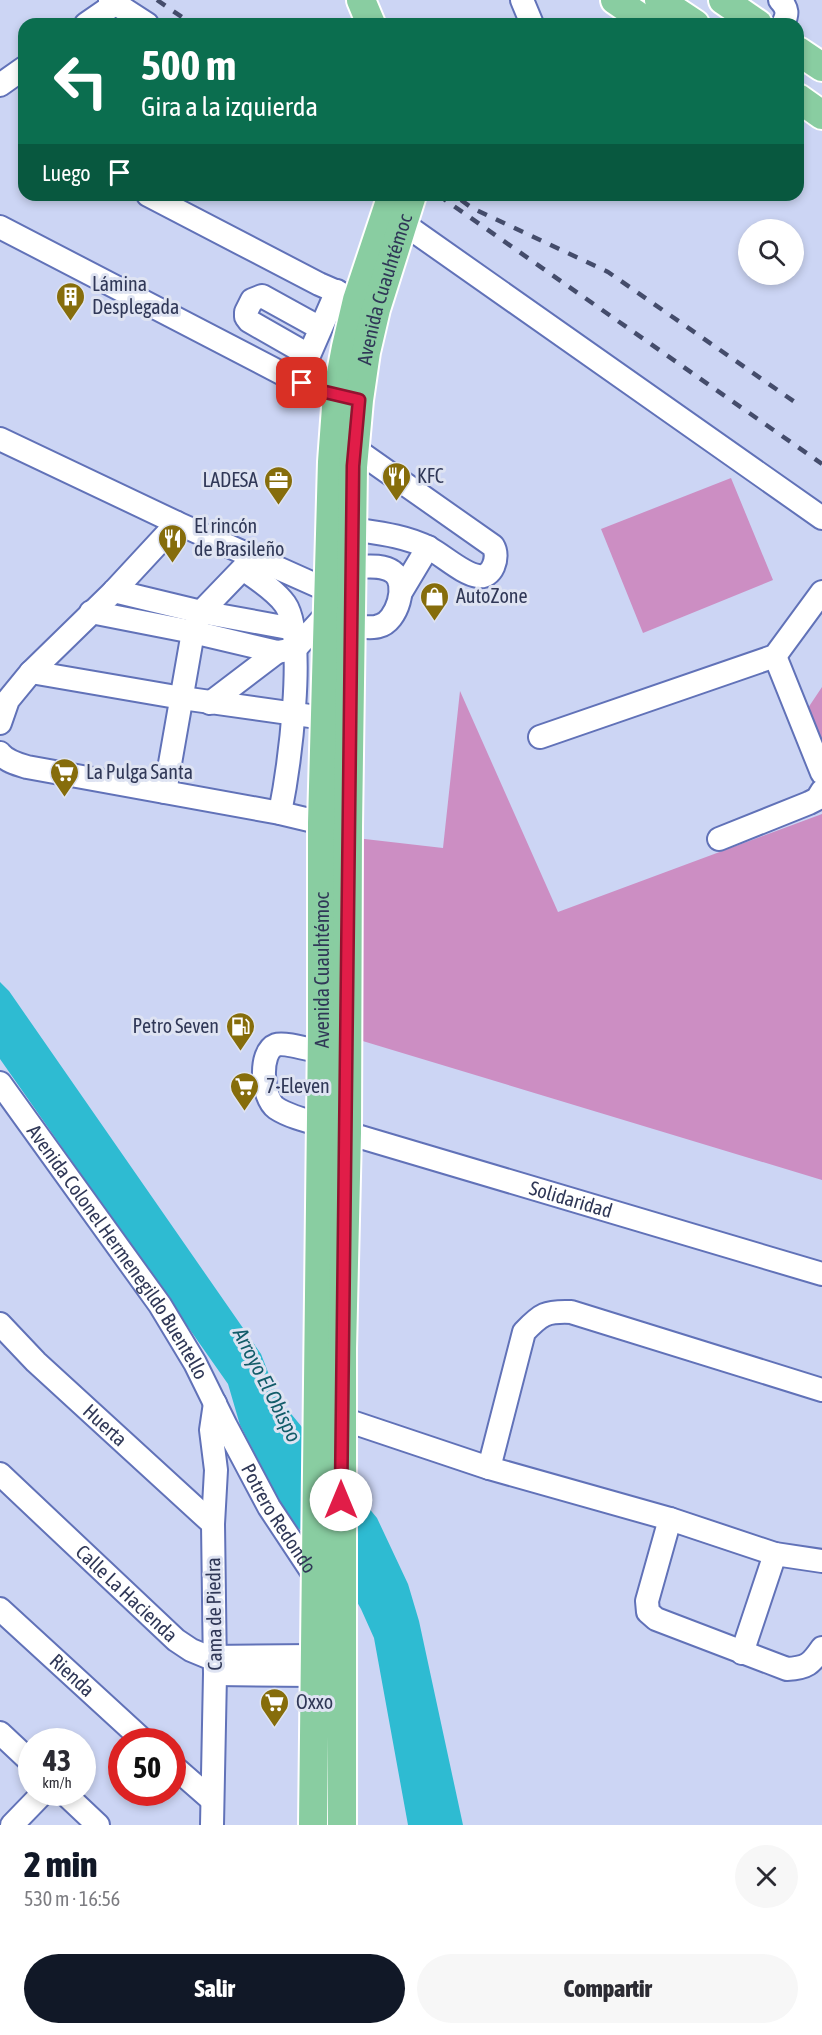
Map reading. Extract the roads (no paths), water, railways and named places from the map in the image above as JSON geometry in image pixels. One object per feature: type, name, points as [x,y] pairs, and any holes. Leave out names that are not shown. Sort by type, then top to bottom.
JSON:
[{"type":"main road","points":[[344,0],[352,18]]},
{"type":"main road","points":[[361,0],[369,18]]},
{"type":"main road","points":[[723,0],[749,18]]},
{"type":"main road","points":[[637,12],[666,18]]},
{"type":"main road","points":[[804,55],[822,67]]},
{"type":"main road","points":[[804,102],[822,115]]},
{"type":"main road","points":[[804,121],[822,131]]},
{"type":"main road","name":"Avenida Cuauhtémoc","points":[[313,1825],[315,1569],[329,1423],[334,1128],[348,838],[339,620],[348,397],[356,350],[357,300],[390,201]]},
{"type":"main road","name":"Avenida Cuauhtémoc","points":[[357,300],[404,224],[410,201]]},
{"type":"main road","name":"Avenida Cuauhtémoc","points":[[334,1128],[322,1052],[324,718],[339,620],[352,567],[355,449],[348,397]]},
{"type":"main road","points":[[339,620],[338,579],[352,529]]},
{"type":"main road","name":"Avenida Cuauhtémoc","points":[[329,1423],[342,1596],[342,1825]]},
{"type":"street","points":[[522,0],[530,18]]},
{"type":"street","points":[[780,0],[786,7],[786,18]]},
{"type":"street","points":[[93,18],[113,2],[138,18]]},
{"type":"street","points":[[0,85],[18,72]]},
{"type":"street","points":[[160,201],[309,279],[357,300],[320,328]]},
{"type":"street","points":[[404,224],[822,518]]},
{"type":"street","points":[[0,227],[283,374],[321,391],[348,397]]},
{"type":"street","points":[[0,439],[177,523],[248,563],[339,620],[379,627],[386,623],[391,617],[401,592],[428,547]]},
{"type":"street","points":[[352,529],[398,537],[428,547],[472,575],[481,577],[486,576],[497,559],[497,552],[493,546],[355,449]]},
{"type":"street","points":[[0,723],[8,700],[32,672],[114,591],[177,523]]},
{"type":"street","points":[[165,792],[197,622],[248,563]]},
{"type":"street","points":[[248,563],[285,604],[293,713],[290,751],[280,813]]},
{"type":"street","points":[[352,567],[380,567],[393,572],[400,580],[401,592]]},
{"type":"street","points":[[114,591],[197,622]]},
{"type":"street","points":[[540,738],[775,656],[822,592]]},
{"type":"street","points":[[91,612],[197,622],[289,643]]},
{"type":"street","points":[[210,703],[289,643],[339,620]]},
{"type":"street","points":[[775,656],[822,773]]},
{"type":"street","points":[[32,672],[210,703],[324,718]]},
{"type":"street","points":[[0,753],[27,768],[280,813],[322,823]]},
{"type":"street","points":[[719,839],[809,803],[817,798],[822,790]]},
{"type":"street","name":"Solidaridad","points":[[322,1052],[279,1044],[271,1048],[266,1054],[266,1092],[269,1101],[275,1107],[334,1128],[822,1274]]},
{"type":"street","name":"Avenida Colonel Hermenegildo Buentello","points":[[0,1083],[160,1305],[195,1363],[215,1403],[218,1428]]},
{"type":"street","points":[[489,1468],[524,1332],[536,1319],[551,1311],[571,1312],[822,1390]]},
{"type":"street","name":"Huerta","points":[[0,1324],[44,1369],[213,1524]]},
{"type":"street","points":[[329,1423],[670,1520],[775,1554],[822,1561]]},
{"type":"street","name":"Cama de Piedra","points":[[212,1825],[213,1524],[218,1428]]},
{"type":"street","name":"Potrero Redondo","points":[[218,1428],[247,1467],[269,1507],[315,1569],[342,1596]]},
{"type":"street","name":"Calle La Hacienda","points":[[2,1481],[176,1640],[214,1665],[314,1666]]},
{"type":"street","points":[[670,1520],[647,1601],[648,1612],[656,1619],[787,1669],[802,1668],[813,1661],[822,1648]]},
{"type":"street","points":[[742,1653],[775,1554]]},
{"type":"street","name":"Rienda","points":[[0,1609],[130,1728]]},
{"type":"street","points":[[0,1732],[18,1749]]},
{"type":"street","points":[[186,1777],[212,1800]]},
{"type":"street","points":[[12,1825],[30,1806]]},
{"type":"street","points":[[78,1806],[98,1825]]},
{"type":"water","name":"Arroyo El Obispo","points":[[0,982],[9,991],[261,1354],[278,1398],[377,1518],[408,1584],[419,1621],[463,1825],[408,1825],[374,1638],[361,1609],[339,1570],[315,1543],[289,1520],[240,1425],[228,1384],[0,1059]]},
{"type":"railway","points":[[157,0],[183,18]]},
{"type":"railway","points":[[447,201],[822,464]]},
{"type":"railway","points":[[462,201],[472,208],[608,272],[799,405]]},
{"type":"place","name":"Lámina Desplegada","points":[[71,322]]},
{"type":"place","name":"KFC","points":[[396,502]]},
{"type":"place","name":"LADESA","points":[[279,506]]},
{"type":"place","name":"El rincón de Brasileño","points":[[173,564]]},
{"type":"place","name":"AutoZone","points":[[435,622]]},
{"type":"place","name":"La Pulga Santa","points":[[65,798]]},
{"type":"place","name":"Petro Seven","points":[[240,1052]]},
{"type":"place","name":"7-Eleven","points":[[245,1112]]},
{"type":"place","name":"Oxxo","points":[[275,1728]]}]
